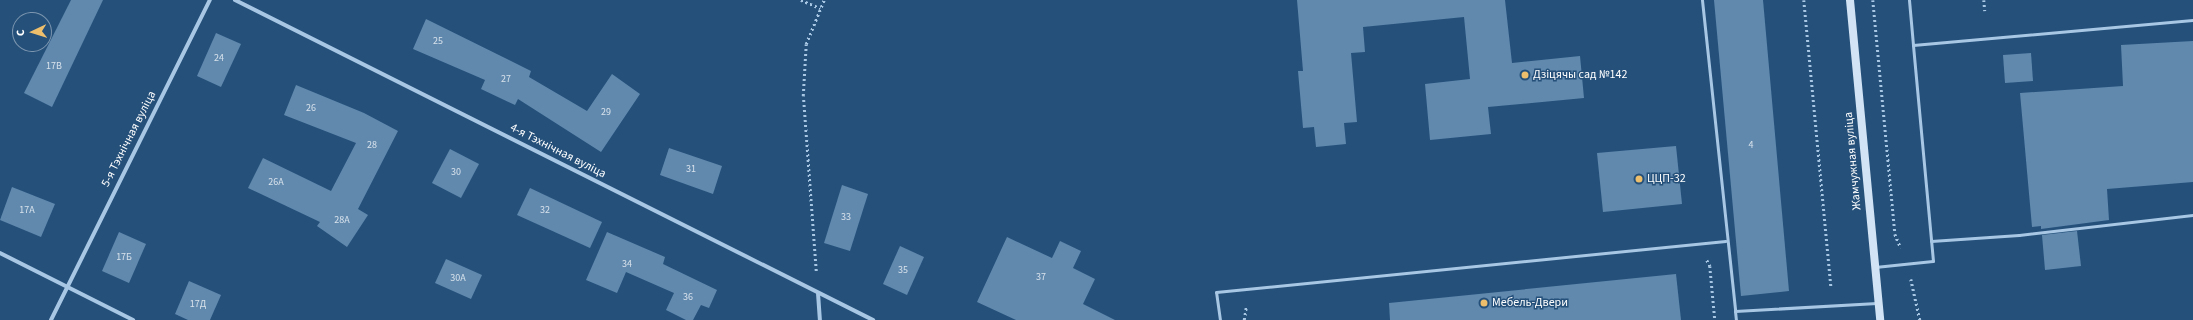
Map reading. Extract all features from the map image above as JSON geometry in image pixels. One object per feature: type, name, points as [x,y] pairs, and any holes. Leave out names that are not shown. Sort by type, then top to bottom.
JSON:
[{"type":"main road","name":"Жамчужная вуліца","points":[[1850,0],[1880,320]]},
{"type":"street","name":"5-я Тэхнічная вуліца","points":[[51,320],[66,287],[210,0]]},
{"type":"street","name":"4-я Тэхнічная вуліца","points":[[235,0],[873,320]]},
{"type":"street","points":[[0,253],[133,320]]},
{"type":"street","points":[[818,293],[820,320]]},
{"type":"lane","points":[[1702,0],[1725,241],[1736,320]]},
{"type":"lane","points":[[1875,267],[1933,261],[1909,0]]},
{"type":"lane","points":[[1913,45],[2193,20]]},
{"type":"lane","points":[[1931,241],[2019,235],[2193,215]]},
{"type":"lane","points":[[1220,320],[1216,292],[1725,241]]},
{"type":"lane","points":[[1735,311],[1879,303]]},
{"type":"path","points":[[801,0],[820,8]]},
{"type":"path","points":[[818,293],[803,96],[806,44],[824,0]]},
{"type":"path","points":[[1804,0],[1833,305]]},
{"type":"path","points":[[1873,0],[1895,234],[1908,264],[1920,320]]},
{"type":"path","points":[[1984,0],[1984,11]]},
{"type":"building","points":[[71,0],[103,0],[52,107],[24,93],[45,52],[52,52],[52,38]]},
{"type":"building","name":"Дзіцячы сад №142","points":[[1297,0],[1505,0],[1512,63],[1580,56],[1584,98],[1488,107],[1491,134],[1430,140],[1425,84],[1470,79],[1464,17],[1363,27],[1365,52],[1351,53],[1357,122],[1344,123],[1346,144],[1316,147],[1314,127],[1303,128],[1298,71],[1303,71]]},
{"type":"building","points":[[1714,0],[1763,0],[1789,291],[1741,296]]},
{"type":"building","points":[[426,19],[531,71],[529,77],[587,111],[612,74],[640,94],[601,152],[518,99],[515,105],[481,89],[485,80],[413,49]]},
{"type":"building","points":[[216,33],[241,44],[221,87],[197,76]]},
{"type":"building","points":[[2193,41],[2193,182],[2107,189],[2109,220],[2041,229],[2041,226],[2032,227],[2020,93],[2123,86],[2121,45]]},
{"type":"building","points":[[2031,53],[2033,81],[2005,83],[2003,55]]},
{"type":"building","points":[[296,85],[364,113],[398,131],[358,209],[368,215],[347,247],[317,226],[320,222],[248,188],[263,158],[331,191],[356,143],[284,115]]},
{"type":"building","name":"ЦЦП-32","points":[[1676,146],[1682,204],[1603,212],[1597,153]]},
{"type":"building","points":[[669,148],[722,166],[713,194],[660,175]]},
{"type":"building","points":[[450,149],[479,164],[461,198],[432,183]]},
{"type":"building","points":[[842,185],[868,194],[850,251],[824,243]]},
{"type":"building","points":[[12,187],[55,204],[41,237],[0,220]]},
{"type":"building","points":[[530,188],[602,222],[590,248],[517,215]]},
{"type":"building","points":[[2077,231],[2081,266],[2045,270],[2042,235]]},
{"type":"building","points":[[119,232],[146,244],[129,283],[102,271]]},
{"type":"building","points":[[607,232],[665,257],[663,264],[717,290],[709,308],[701,305],[693,320],[686,320],[666,310],[674,293],[626,272],[617,293],[586,280]]},
{"type":"building","points":[[1007,237],[1052,258],[1060,241],[1081,251],[1073,268],[1095,279],[1083,304],[1115,320],[1016,320],[977,302]]},
{"type":"building","points":[[900,246],[924,257],[907,295],[883,284]]},
{"type":"building","points":[[446,259],[482,275],[471,299],[435,283]]},
{"type":"building","points":[[1676,274],[1681,320],[1390,320],[1389,303]]},
{"type":"building","points":[[189,281],[221,295],[210,320],[188,320],[175,314]]},
{"type":"place","name":"Дзіцячы сад №142","points":[[1525,75]]},
{"type":"place","name":"ЦЦП-32","points":[[1639,179]]},
{"type":"place","name":"Мебель-Двери","points":[[1484,303]]}]
